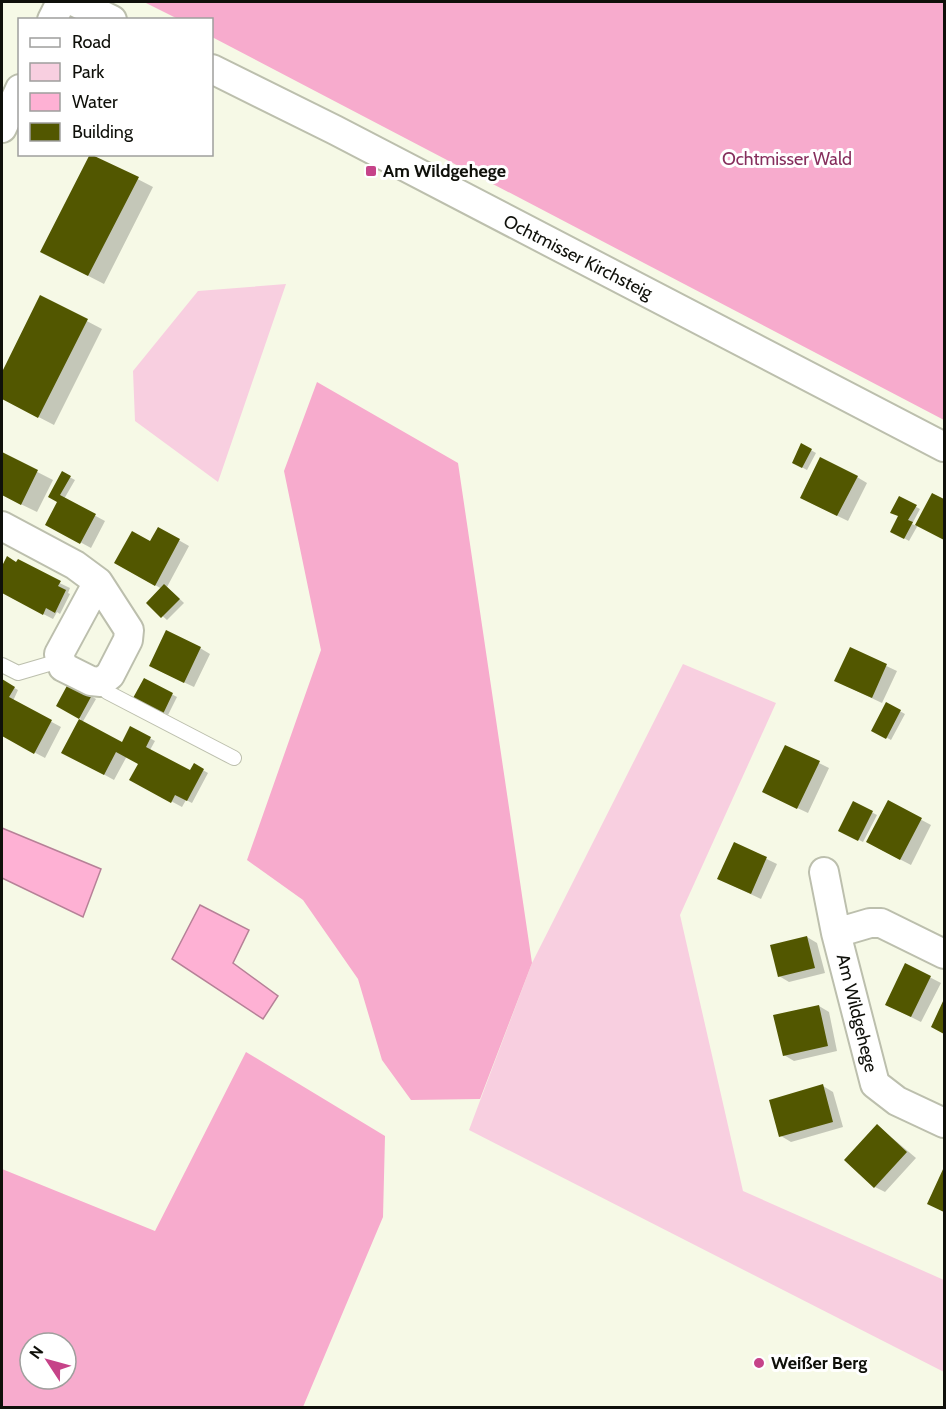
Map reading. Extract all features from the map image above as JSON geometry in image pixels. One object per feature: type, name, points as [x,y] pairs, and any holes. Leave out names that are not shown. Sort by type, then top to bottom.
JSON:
[{"type":"street","points":[[53,18],[61,2]]},
{"type":"street","points":[[75,2],[107,18]]},
{"type":"street","name":"Ochtmisser Kirchsteig","points":[[213,70],[945,447]]},
{"type":"street","points":[[2,128],[18,93]]},
{"type":"street","points":[[2,526],[75,565],[98,582],[129,630],[128,640],[110,675],[101,682],[91,681],[63,667],[59,661],[59,654],[98,582]]},
{"type":"street","name":"Am Wildgehege","points":[[824,872],[836,933],[874,1084],[897,1101],[945,1124]]},
{"type":"street","name":"Am Wildgehege","points":[[836,933],[870,923],[881,923],[945,954]]},
{"type":"lane","points":[[2,665],[18,673],[59,661]]},
{"type":"lane","points":[[101,682],[107,692],[234,758]]},
{"type":"green space","name":"Ochtmisser Wald","points":[[144,2],[944,2],[944,420],[213,38],[213,18],[176,18]]},
{"type":"green space","points":[[286,284],[218,482],[135,421],[133,371],[198,291]]},
{"type":"green space","points":[[317,382],[458,463],[532,963],[480,1099],[411,1100],[382,1060],[358,979],[303,900],[247,860],[321,650],[284,471]]},
{"type":"green space","points":[[683,664],[776,703],[680,915],[743,1191],[944,1280],[944,1372],[469,1130],[532,963]]},
{"type":"green space","points":[[246,1052],[385,1136],[383,1217],[303,1407],[2,1407],[2,1169],[155,1231]]},
{"type":"water","points":[[2,828],[101,869],[83,917],[2,878]]},
{"type":"water","points":[[200,905],[249,930],[233,963],[278,996],[263,1019],[172,959]]},
{"type":"building","points":[[89,156],[94,156],[139,177],[88,276],[40,252]]},
{"type":"building","points":[[40,295],[88,319],[38,418],[2,399],[2,372]]},
{"type":"building","points":[[801,443],[812,449],[802,468],[792,463]]},
{"type":"building","points":[[2,452],[38,470],[21,505],[2,495]]},
{"type":"building","points":[[820,457],[858,476],[837,516],[800,498]]},
{"type":"building","points":[[62,471],[71,476],[60,495],[96,514],[80,544],[45,525],[57,502],[48,497]]},
{"type":"building","points":[[932,493],[944,499],[944,540],[915,525]]},
{"type":"building","points":[[899,496],[917,505],[908,520],[913,522],[904,539],[890,532],[898,516],[890,513]]},
{"type":"building","points":[[158,527],[180,539],[155,586],[114,563],[132,531],[150,541]]},
{"type":"building","points":[[7,556],[16,562],[18,559],[61,581],[58,586],[66,590],[55,613],[46,608],[43,615],[2,593],[2,566]]},
{"type":"building","points":[[164,584],[180,599],[161,618],[146,603]]},
{"type":"building","points":[[166,630],[201,647],[184,683],[149,666]]},
{"type":"building","points":[[850,647],[887,664],[872,698],[834,681]]},
{"type":"building","points":[[144,678],[173,693],[163,714],[133,698]]},
{"type":"building","points":[[2,679],[15,687],[9,697],[52,720],[34,754],[2,736]]},
{"type":"building","points":[[69,682],[92,695],[79,719],[56,706]]},
{"type":"building","points":[[886,702],[901,710],[886,739],[871,731]]},
{"type":"building","points":[[79,719],[122,742],[130,726],[151,737],[146,747],[190,770],[194,763],[204,769],[187,801],[175,795],[171,803],[129,780],[138,764],[116,752],[104,775],[61,753]]},
{"type":"building","points":[[785,745],[820,761],[797,809],[762,792]]},
{"type":"building","points":[[888,800],[922,818],[900,860],[866,842]]},
{"type":"building","points":[[853,801],[873,811],[858,841],[838,831]]},
{"type":"building","points":[[734,842],[767,857],[751,894],[717,879]]},
{"type":"building","points":[[807,936],[815,968],[778,977],[770,945]]},
{"type":"building","points":[[905,963],[931,976],[911,1017],[885,1005]]},
{"type":"building","points":[[944,999],[944,1034],[931,1027]]},
{"type":"building","points":[[819,1005],[828,1046],[783,1056],[773,1015]]},
{"type":"building","points":[[823,1084],[833,1122],[779,1137],[769,1100]]},
{"type":"building","points":[[877,1124],[907,1152],[874,1188],[844,1160]]},
{"type":"building","points":[[944,1167],[944,1212],[927,1204]]},
{"type":"place","name":"Am Wildgehege","points":[[371,171]]},
{"type":"place","name":"Weißer Berg","points":[[759,1363]]}]
